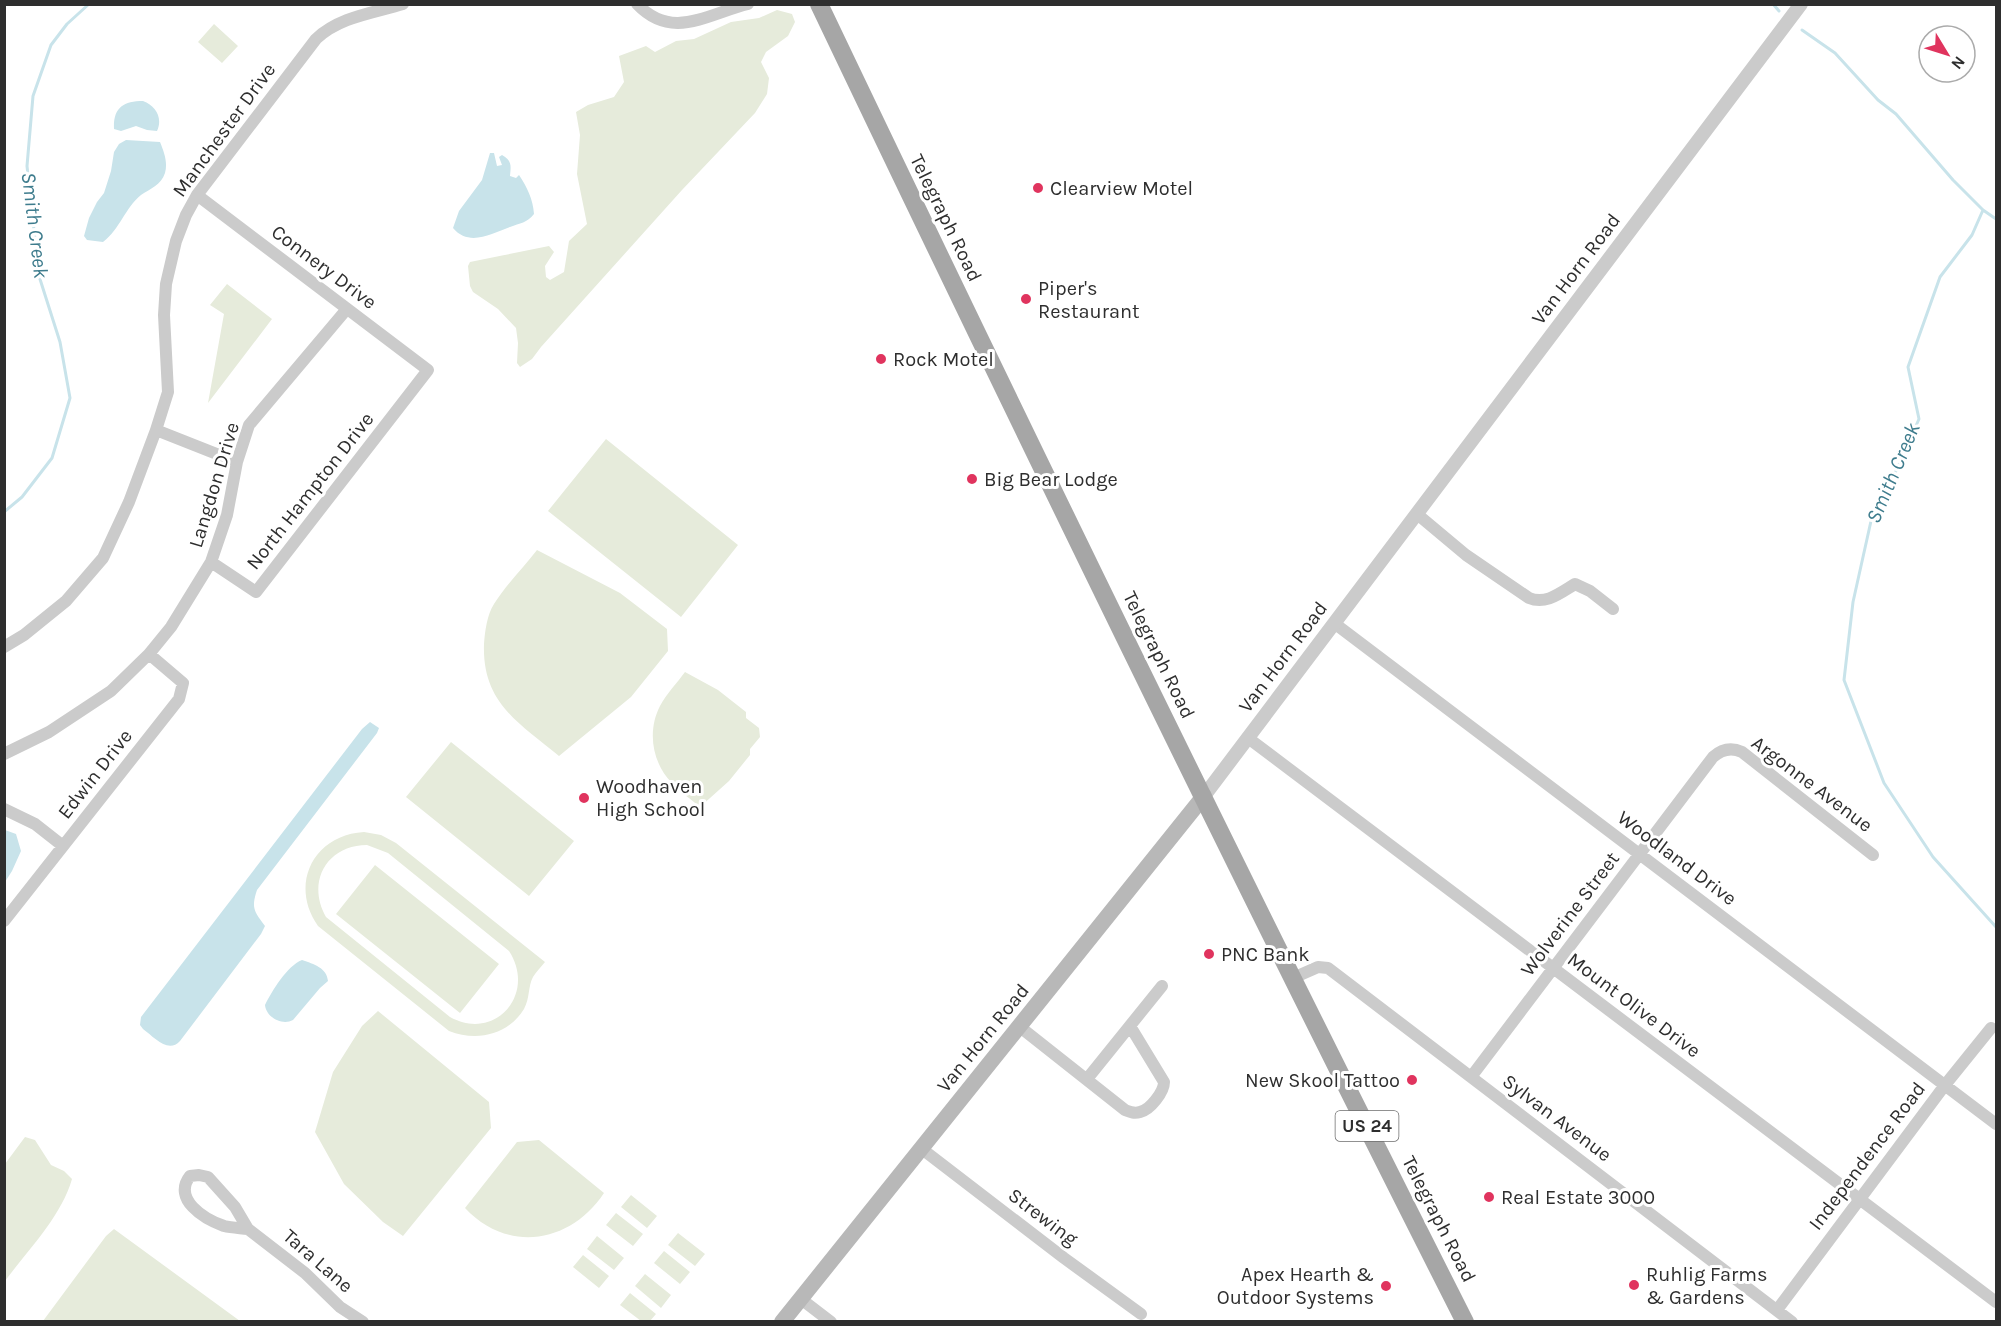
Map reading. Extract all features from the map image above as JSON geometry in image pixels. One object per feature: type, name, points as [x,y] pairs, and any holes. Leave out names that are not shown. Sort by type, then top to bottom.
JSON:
[{"type":"main road","name":"Telegraph Road","points":[[819,4],[1030,444],[1465,1322]]},
{"type":"main road","name":"Van Horn Road","points":[[782,1322],[1204,796]]},
{"type":"street","name":"Manchester Drive","points":[[4,647],[24,635],[66,601],[102,558],[129,502],[168,392],[164,315],[166,284],[176,241],[196,195],[316,39],[332,26],[403,4]]},
{"type":"street","points":[[637,4],[651,17],[674,24],[693,22],[728,8],[748,4]]},
{"type":"street","name":"Van Horn Road","points":[[1204,796],[1801,4]]},
{"type":"street","name":"Connery Drive","points":[[196,195],[428,370]]},
{"type":"street","name":"Langdon Drive","points":[[4,754],[49,732],[111,691],[149,654],[185,607],[211,562],[227,515],[237,462],[249,425],[346,310]]},
{"type":"street","name":"North Hampton Drive","points":[[211,562],[256,592],[428,370]]},
{"type":"street","points":[[156,430],[237,462]]},
{"type":"street","points":[[1417,514],[1466,555],[1537,602],[1548,600],[1575,584],[1590,591],[1613,609]]},
{"type":"street","name":"Woodland Drive","points":[[1334,623],[1996,1124]]},
{"type":"street","name":"Edwin Drive","points":[[4,921],[179,699],[183,683],[149,654]]},
{"type":"street","name":"Mount Olive Drive","points":[[1248,738],[1996,1302]]},
{"type":"street","name":"Argonne Avenue","points":[[1725,750],[1733,749],[1742,753],[1873,855]]},
{"type":"street","name":"Wolverine Street","points":[[1471,1077],[1713,757],[1725,750]]},
{"type":"street","points":[[4,809],[35,824],[63,846]]},
{"type":"street","name":"Sylvan Avenue","points":[[1293,978],[1318,967],[1328,969],[1792,1322]]},
{"type":"street","points":[[1087,1079],[1162,986]]},
{"type":"street","points":[[1020,1027],[1125,1110],[1134,1113],[1144,1110],[1164,1086],[1130,1026]]},
{"type":"street","name":"Independence Road","points":[[1777,1310],[1945,1085],[1991,1028]]},
{"type":"street","name":"Strewing","points":[[922,1149],[1141,1314]]},
{"type":"street","name":"Tara Lane","points":[[248,1229],[226,1227],[209,1220],[190,1204],[183,1191],[184,1184],[190,1176],[208,1177],[229,1199],[248,1229],[305,1273],[340,1306],[363,1322]]},
{"type":"street","points":[[801,1299],[831,1322]]},
{"type":"green space","points":[[777,10],[792,14],[795,22],[788,36],[766,52],[761,62],[769,78],[767,94],[755,113],[682,190],[532,359],[520,367],[517,363],[516,328],[498,309],[473,292],[470,286],[468,266],[470,262],[549,246],[554,252],[545,266],[546,277],[550,280],[564,272],[569,241],[587,224],[577,174],[580,135],[576,112],[588,105],[614,97],[624,82],[619,56],[646,46],[655,52],[676,41],[694,39],[731,22],[759,18]]},
{"type":"green space","points":[[214,24],[238,46],[222,63],[198,42]]},
{"type":"green space","points":[[227,284],[272,319],[208,403],[224,314],[210,305]]},
{"type":"green space","points":[[606,439],[738,545],[681,617],[548,511]]},
{"type":"green space","points":[[537,550],[620,593],[667,629],[668,651],[631,697],[559,756],[517,722],[506,710],[496,697],[489,682],[485,664],[485,634],[492,608]]},
{"type":"green space","points":[[685,672],[718,690],[746,712],[746,718],[759,728],[760,737],[750,749],[750,755],[729,781],[700,807],[665,775],[654,746],[654,726],[660,706]]},
{"type":"green space","points":[[451,742],[574,841],[529,896],[406,797]]},
{"type":"green space","points":[[364,832],[381,835],[396,843],[545,962],[531,981],[524,1009],[517,1018],[501,1030],[481,1036],[449,1031],[318,926],[310,910],[306,894],[306,879],[319,852],[331,842],[346,835]],"holes":[[[367,845],[388,853],[509,951],[516,967],[518,983],[515,997],[507,1010],[496,1018],[482,1023],[467,1023],[450,1017],[326,917],[320,904],[318,891],[324,868],[331,859],[341,851]]]},
{"type":"green space","points":[[375,865],[499,964],[460,1013],[336,914]]},
{"type":"green space","points":[[378,1011],[489,1102],[491,1128],[403,1236],[383,1222],[344,1184],[315,1132],[333,1072],[362,1026]]},
{"type":"green space","points":[[25,1137],[35,1140],[51,1165],[64,1171],[72,1179],[52,1220],[5,1281],[5,1164]]},
{"type":"green space","points":[[539,1140],[604,1193],[590,1210],[574,1223],[557,1232],[519,1237],[500,1232],[482,1223],[465,1208],[517,1142]]},
{"type":"green space","points":[[631,1195],[657,1216],[647,1228],[621,1207]]},
{"type":"green space","points":[[616,1213],[643,1234],[633,1246],[606,1225]]},
{"type":"green space","points":[[114,1229],[240,1321],[43,1321],[106,1236]]},
{"type":"green space","points":[[678,1233],[705,1254],[695,1266],[668,1245]]},
{"type":"green space","points":[[597,1236],[624,1258],[614,1270],[587,1249]]},
{"type":"green space","points":[[664,1251],[690,1272],[680,1284],[654,1263]]},
{"type":"green space","points":[[583,1255],[609,1276],[599,1288],[573,1267]]},
{"type":"green space","points":[[645,1274],[671,1295],[661,1308],[635,1286]]},
{"type":"green space","points":[[630,1293],[656,1314],[650,1321],[641,1321],[620,1305]]},
{"type":"water","points":[[143,101],[155,109],[159,117],[157,131],[136,126],[121,131],[114,129],[115,116],[121,107],[130,102]]},
{"type":"water","points":[[126,140],[160,142],[166,161],[165,173],[158,184],[135,200],[109,237],[103,242],[87,240],[84,236],[89,218],[104,193],[114,152],[119,144]]},
{"type":"water","points":[[490,153],[494,153],[497,166],[502,165],[499,157],[502,155],[509,161],[510,176],[516,178],[519,175],[531,198],[534,214],[523,222],[488,235],[466,237],[453,228],[459,211],[482,180]]},
{"type":"water","points":[[370,722],[379,728],[377,733],[257,890],[254,901],[255,909],[265,926],[261,934],[180,1041],[171,1046],[156,1040],[140,1025],[141,1017],[362,729]]},
{"type":"water","points":[[5,830],[16,834],[21,851],[5,882]]},
{"type":"water","points":[[302,960],[322,970],[328,981],[293,1020],[284,1022],[271,1017],[265,1005],[286,973]]},
{"type":"waterway","name":"Smith Creek","points":[[4,512],[22,497],[52,458],[70,398],[60,342],[39,276],[27,166],[33,96],[51,45],[67,24],[89,4]]},
{"type":"waterway","name":"Smith Creek","points":[[1773,4],[1779,11]]},
{"type":"waterway","name":"Smith Creek","points":[[1802,30],[1835,53],[1878,100],[1896,114],[1953,180],[1983,210],[1996,219]]},
{"type":"waterway","name":"Smith Creek","points":[[1983,210],[1972,235],[1940,277],[1908,367],[1919,419],[1895,473],[1873,512],[1853,602],[1844,680],[1884,783],[1933,857],[1996,927]]},
{"type":"place","name":"Clearview Motel","points":[[1038,188]]},
{"type":"place","name":"Piper's Restaurant","points":[[1026,299]]},
{"type":"place","name":"Rock Motel","points":[[881,359]]},
{"type":"place","name":"Big Bear Lodge","points":[[972,479]]},
{"type":"place","name":"Woodhaven High School","points":[[584,798]]},
{"type":"place","name":"PNC Bank","points":[[1209,954]]},
{"type":"place","name":"New Skool Tattoo","points":[[1412,1080]]},
{"type":"place","name":"Real Estate 3000","points":[[1489,1197]]},
{"type":"place","name":"Ruhlig Farms & Gardens","points":[[1634,1285]]},
{"type":"place","name":"Apex Hearth & Outdoor Systems","points":[[1386,1286]]}]
